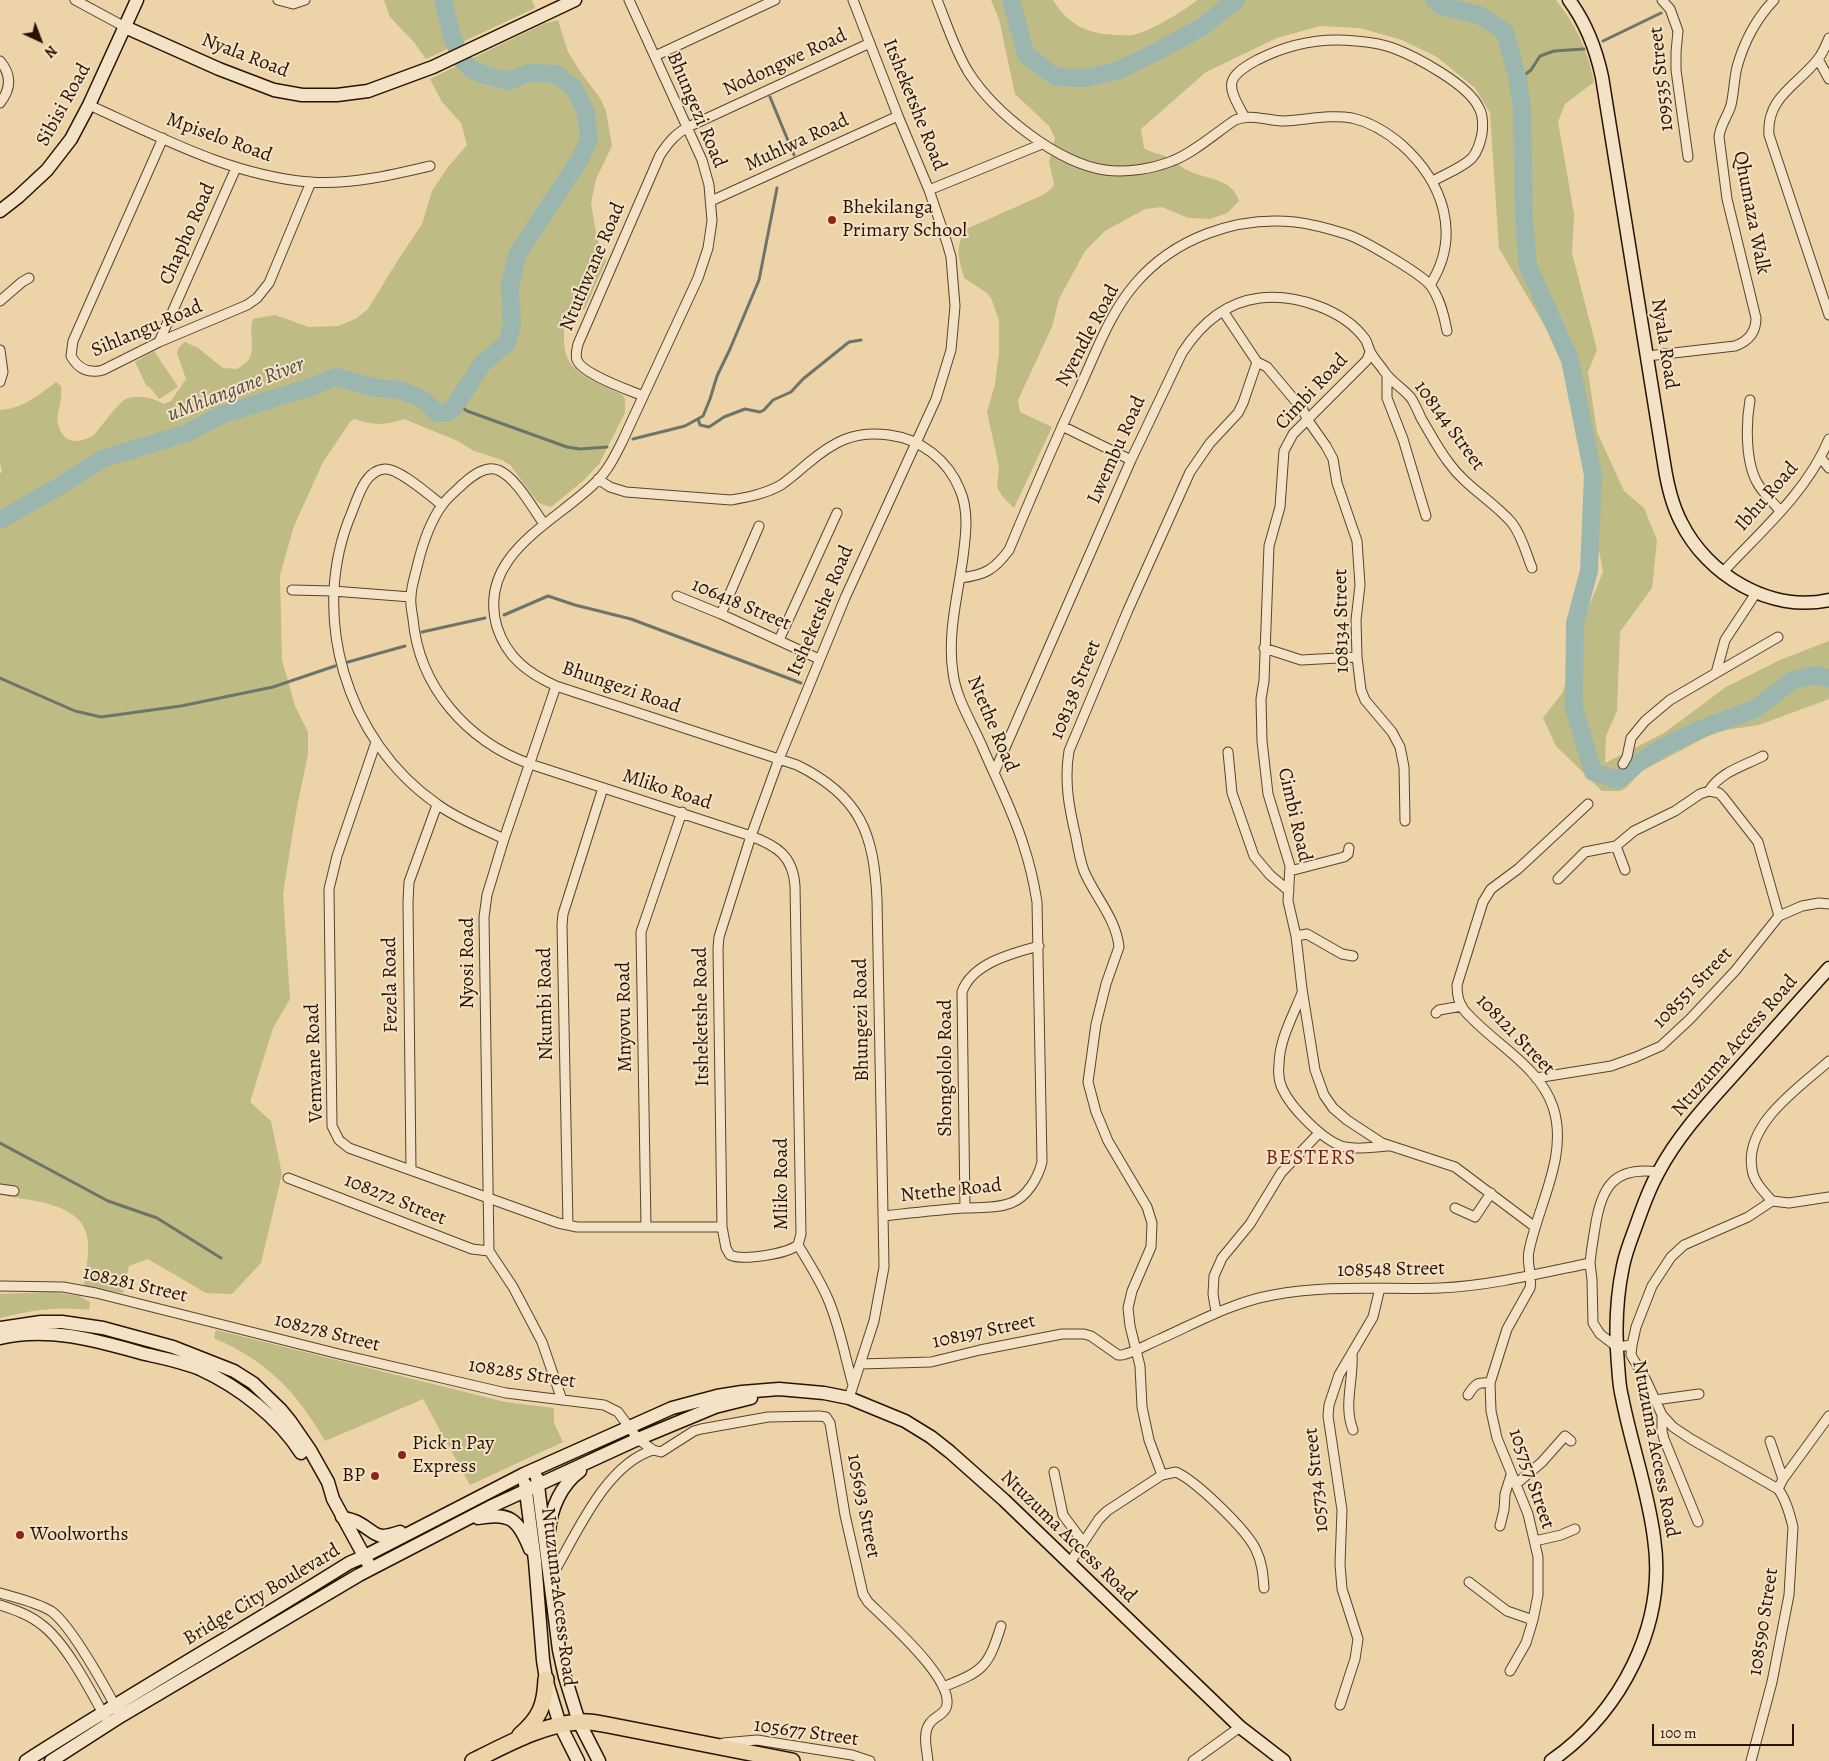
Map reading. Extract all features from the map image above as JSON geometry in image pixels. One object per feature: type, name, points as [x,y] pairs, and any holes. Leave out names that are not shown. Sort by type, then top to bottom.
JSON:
[{"type":"main road","points":[[514,1742],[537,1718],[546,1694],[546,1679]]},
{"type":"main road","points":[[473,1761],[514,1742],[560,1725],[579,1722],[608,1725],[792,1761]]},
{"type":"street","name":"Nyala Road","points":[[75,0],[125,27],[228,72],[288,93],[316,96],[356,94],[384,87],[433,67],[575,0]]},
{"type":"street","name":"Sibisi Road","points":[[0,210],[25,191],[47,170],[72,139],[137,0]]},
{"type":"street","points":[[278,0],[293,4],[305,0]]},
{"type":"street","name":"Bhungezi Road","points":[[629,0],[688,127],[706,172],[711,201],[709,240],[698,278],[610,464],[582,495],[524,542],[505,565],[496,589],[494,603],[495,618],[504,645],[516,662],[539,678],[556,686],[779,758],[814,773],[839,792],[856,813],[864,828],[871,849],[877,900],[884,1267],[874,1321],[851,1392]]},
{"type":"street","points":[[655,56],[775,0]]},
{"type":"street","name":"Itsheketshe Road","points":[[730,1255],[726,1248],[722,1227],[718,948],[721,930],[751,836],[779,758],[819,659],[936,399],[951,350],[954,324],[955,306],[951,257],[929,190],[853,0]]},
{"type":"street","points":[[937,0],[959,55],[969,73],[998,108],[1042,144],[1088,166],[1104,170],[1135,170],[1172,161],[1244,116],[1281,121],[1354,118],[1385,132],[1409,152],[1433,181],[1440,198],[1444,212],[1444,251],[1439,268],[1430,285]]},
{"type":"street","name":"Nyala Road","points":[[1569,0],[1593,42],[1602,77],[1666,476],[1676,510],[1685,531],[1723,572],[1756,593],[1802,604],[1829,600]]},
{"type":"street","name":"109535 Street","points":[[1662,0],[1672,15],[1678,31],[1676,70],[1688,157]]},
{"type":"street","name":"Qhumaza Walk","points":[[1647,356],[1735,346],[1746,341],[1755,328],[1756,318],[1727,199],[1719,137],[1720,127],[1731,104],[1737,67],[1745,47],[1756,23],[1774,0]]},
{"type":"street","points":[[1829,38],[1818,59],[1776,102],[1770,114],[1768,124],[1769,135],[1829,315]]},
{"type":"street","points":[[1244,116],[1233,96],[1232,81],[1244,67],[1275,51],[1307,42],[1324,40],[1357,41],[1393,48],[1442,73],[1466,92],[1480,108],[1482,129],[1477,150],[1465,164],[1433,181]]},
{"type":"street","name":"Nodongwe Road","points":[[688,127],[870,43]]},
{"type":"street","points":[[1818,59],[1829,79]]},
{"type":"street","points":[[0,61],[7,71],[9,83],[0,103]]},
{"type":"street","name":"Mpiselo Road","points":[[89,105],[236,168],[283,178],[311,182],[360,179],[392,175],[430,166]]},
{"type":"street","name":"Muhlwa Road","points":[[711,201],[898,116]]},
{"type":"street","name":"Ntuthwane Road","points":[[643,396],[588,371],[577,361],[576,353],[578,344],[660,154],[668,142],[688,127]]},
{"type":"street","name":"Sihlangu Road","points":[[163,138],[73,341],[71,356],[78,365],[87,371],[96,372],[247,304],[261,294],[268,284],[311,182]]},
{"type":"street","points":[[929,190],[1042,144]]},
{"type":"street","name":"Chapho Road","points":[[159,342],[236,168]]},
{"type":"street","name":"Nyendle Road","points":[[960,578],[980,575],[989,571],[1009,550],[1062,426],[1108,326],[1134,285],[1150,268],[1189,241],[1213,231],[1270,220],[1296,222],[1352,236],[1399,263],[1430,285],[1442,306],[1448,331]]},
{"type":"street","points":[[0,301],[29,278]]},
{"type":"street","name":"Lwembu Road","points":[[994,773],[1131,460],[1182,353],[1198,331],[1223,311],[1245,301],[1268,298],[1294,299],[1329,311],[1352,326],[1365,338],[1370,352]]},
{"type":"street","points":[[1223,311],[1257,362]]},
{"type":"street","points":[[0,350],[3,372],[0,382]]},
{"type":"street","name":"108144 Street","points":[[1370,352],[1387,376],[1411,398],[1453,468],[1512,523],[1521,538],[1532,568]]},
{"type":"street","name":"Cimbi Road","points":[[1370,352],[1367,360],[1293,434],[1284,451],[1280,507],[1269,546],[1261,707],[1262,741],[1267,789],[1279,832],[1289,858],[1288,901],[1296,936],[1302,992],[1315,1070],[1324,1095],[1333,1108],[1346,1120],[1387,1146],[1455,1167],[1535,1227]]},
{"type":"street","name":"108134 Street","points":[[1257,362],[1267,367],[1303,410],[1307,419],[1330,452],[1337,483],[1357,541],[1360,585],[1356,620],[1357,657],[1362,694],[1392,732],[1400,747],[1404,767],[1405,821]]},
{"type":"street","name":"108138 Street","points":[[1119,946],[1113,924],[1084,871],[1080,858],[1067,799],[1066,773],[1069,751],[1128,610],[1190,472],[1210,443],[1238,413],[1257,362]]},
{"type":"street","points":[[1387,376],[1387,398],[1403,439],[1426,516]]},
{"type":"street","points":[[1750,400],[1747,416],[1747,434],[1753,473],[1758,484],[1780,511]]},
{"type":"street","points":[[1062,426],[1131,460]]},
{"type":"street","name":"Ntethe Road","points":[[598,479],[610,487],[626,492],[738,499],[762,494],[783,484],[819,453],[840,440],[861,434],[876,434],[903,437],[917,442],[948,468],[961,490],[967,520],[952,626],[951,661],[953,675],[963,703],[1024,845],[1038,902],[1042,1162],[1031,1186],[1012,1203],[1000,1206],[884,1216]]},
{"type":"street","name":"Ibhu Road","points":[[1723,572],[1803,485],[1821,458],[1829,439]]},
{"type":"street","points":[[1821,458],[1829,468]]},
{"type":"street","name":"Mliko Road","points":[[544,524],[510,479],[504,473],[492,468],[471,477],[442,505],[420,552],[411,597],[414,636],[418,652],[435,689],[446,705],[478,736],[507,754],[530,764],[682,812],[765,841],[785,856],[795,876],[801,1234],[798,1245],[788,1251],[736,1257],[730,1255]]},
{"type":"street","points":[[442,505],[393,471],[383,469],[373,474],[364,485],[342,539],[336,567],[333,591],[334,623],[340,662],[353,700],[376,742],[407,779],[437,804],[504,839]]},
{"type":"street","points":[[779,640],[837,513]]},
{"type":"street","points":[[721,614],[759,526]]},
{"type":"street","points":[[292,590],[411,597]]},
{"type":"street","points":[[1716,673],[1725,640],[1756,593]]},
{"type":"street","name":"106418 Street","points":[[677,596],[819,659]]},
{"type":"street","points":[[1623,764],[1627,757],[1631,738],[1645,721],[1670,700],[1778,637]]},
{"type":"street","points":[[1264,648],[1301,660],[1357,657]]},
{"type":"street","name":"Nyosi Road","points":[[489,1251],[484,917],[487,895],[504,839],[556,686]]},
{"type":"street","name":"Vemvane Road","points":[[376,742],[337,856],[330,889],[332,1126],[339,1140],[349,1148],[558,1223],[578,1227],[722,1227]]},
{"type":"street","points":[[1228,752],[1232,793],[1254,856],[1270,875],[1289,891]]},
{"type":"street","points":[[1709,791],[1714,783],[1729,772],[1763,756]]},
{"type":"street","name":"Nkumbi Road","points":[[568,1225],[562,925],[563,914],[604,788]]},
{"type":"street","points":[[1558,879],[1585,852],[1616,846],[1634,830],[1675,811],[1697,796],[1709,791],[1719,793],[1723,797],[1758,842],[1779,916]]},
{"type":"street","name":"Fezela Road","points":[[412,1170],[409,882],[437,804]]},
{"type":"street","name":"108121 Street","points":[[1530,1276],[1528,1252],[1550,1183],[1557,1141],[1553,1106],[1536,1078],[1462,1006],[1457,992],[1457,983],[1484,899],[1491,889],[1518,869],[1588,804]]},
{"type":"street","name":"Mnyovu Road","points":[[646,1227],[642,932],[682,812]]},
{"type":"street","points":[[1616,846],[1625,870]]},
{"type":"street","points":[[1290,871],[1344,857],[1348,854],[1349,848]]},
{"type":"street","name":"108551 Street","points":[[1536,1078],[1611,1066],[1636,1058],[1662,1046],[1735,971],[1779,916],[1802,906],[1819,903],[1829,904]]},
{"type":"street","points":[[1296,936],[1307,934],[1342,954],[1353,956]]},
{"type":"street","name":"Shongololo Road","points":[[965,1208],[962,992],[965,984],[971,977],[990,964],[1020,951],[1039,946]]},
{"type":"street","points":[[1129,949],[1119,946],[1106,984],[1090,1053],[1088,1082],[1096,1112],[1108,1141],[1146,1207],[1152,1223],[1151,1247],[1132,1291],[1128,1308],[1130,1326],[1137,1349],[1142,1407],[1148,1440],[1162,1475]]},
{"type":"street","name":"Ntuzuma Access Road","points":[[1551,1761],[1584,1734],[1603,1714],[1616,1695],[1635,1662],[1651,1613],[1655,1581],[1655,1539],[1621,1394],[1616,1326],[1623,1264],[1645,1199],[1658,1172],[1680,1138],[1703,1109],[1829,968]]},
{"type":"street","points":[[1302,992],[1280,1051],[1279,1074],[1281,1086],[1291,1102],[1319,1133],[1333,1142],[1345,1147],[1356,1148],[1387,1146]]},
{"type":"street","points":[[1436,1012],[1462,1006]]},
{"type":"street","points":[[1772,1201],[1758,1183],[1752,1169],[1752,1149],[1755,1140],[1761,1127],[1771,1114],[1829,1062]]},
{"type":"street","points":[[1216,1312],[1213,1294],[1214,1276],[1222,1258],[1250,1224],[1281,1173],[1319,1133]]},
{"type":"street","points":[[1632,1345],[1617,1347],[1600,1334],[1593,1323],[1590,1263],[1598,1209],[1606,1189],[1617,1179],[1634,1171],[1658,1172]]},
{"type":"street","name":"108272 Street","points":[[288,1178],[355,1202],[472,1249],[489,1251]]},
{"type":"street","points":[[0,1190],[14,1191]]},
{"type":"street","points":[[1455,1208],[1475,1217],[1491,1193]]},
{"type":"street","points":[[1829,1197],[1789,1203],[1772,1201],[1748,1217],[1684,1245],[1676,1251],[1652,1286],[1642,1312],[1632,1345],[1631,1355],[1667,1422],[1682,1434],[1778,1489],[1783,1479],[1829,1416]]},
{"type":"street","points":[[798,1245],[822,1285],[829,1301],[835,1318],[851,1392]]},
{"type":"street","points":[[489,1251],[513,1287],[544,1345],[562,1400]]},
{"type":"street","name":"108548 Street","points":[[1110,1349],[1118,1355],[1126,1354],[1216,1312],[1252,1299],[1303,1290],[1442,1288],[1530,1276],[1590,1263]]},
{"type":"street","name":"105757 Street","points":[[1510,1671],[1526,1643],[1538,1595],[1539,1576],[1535,1541],[1528,1514],[1498,1443],[1491,1411],[1490,1383],[1507,1329],[1530,1288],[1530,1276]]},
{"type":"street","name":"108281 Street","points":[[0,1286],[64,1287],[96,1293],[260,1334]]},
{"type":"street","name":"105734 Street","points":[[1340,1705],[1357,1653],[1358,1638],[1342,1589],[1340,1564],[1342,1510],[1328,1416],[1329,1405],[1339,1375],[1373,1317],[1380,1288]]},
{"type":"street","points":[[0,1328],[41,1322],[62,1322],[103,1328],[173,1347],[234,1371],[253,1384],[276,1404],[290,1421],[310,1450],[328,1482],[333,1499],[372,1570]]},
{"type":"street","points":[[0,1338],[28,1333],[74,1337],[199,1369],[244,1396],[269,1415],[294,1441],[317,1480],[333,1499]]},
{"type":"street","name":"108278 Street","points":[[260,1334],[386,1365]]},
{"type":"street","name":"108197 Street","points":[[860,1364],[931,1362],[1062,1334],[1084,1334],[1091,1336],[1110,1349]]},
{"type":"street","points":[[1352,1353],[1353,1368],[1349,1388],[1350,1416],[1353,1430]]},
{"type":"street","name":"108285 Street","points":[[386,1365],[506,1394],[610,1407],[618,1412],[638,1439]]},
{"type":"street","points":[[1468,1395],[1476,1384],[1480,1382],[1490,1383]]},
{"type":"street","name":"Ntuzuma Access Road","points":[[530,1472],[672,1408],[717,1396],[780,1389],[798,1392],[851,1392],[932,1437],[950,1452],[1004,1500],[1240,1727],[1284,1761]]},
{"type":"street","name":"Ntuzuma Access Road","points":[[539,1485],[638,1439],[715,1407],[766,1395],[798,1392]]},
{"type":"street","points":[[1655,1400],[1699,1394]]},
{"type":"street","points":[[1662,1415],[1664,1439],[1698,1522]]},
{"type":"street","name":"105693 Street","points":[[653,1450],[665,1451],[694,1431],[710,1427],[768,1417],[826,1417],[830,1423],[845,1516],[864,1594],[868,1602],[921,1654],[933,1670],[948,1702],[941,1715],[930,1723],[926,1730],[928,1761]]},
{"type":"street","points":[[638,1439],[653,1450]]},
{"type":"street","points":[[1516,1484],[1568,1439]]},
{"type":"street","points":[[1770,1441],[1783,1479]]},
{"type":"street","points":[[550,1579],[600,1495],[618,1473],[633,1459],[642,1453],[653,1450]]},
{"type":"street","points":[[547,1551],[551,1518],[564,1486],[577,1473],[598,1458]]},
{"type":"street","name":"Ntuzuma Access Road","points":[[530,1472],[539,1485],[550,1579],[565,1678],[579,1722],[600,1761]]},
{"type":"street","name":"Ntuzuma Access Road","points":[[530,1472],[526,1492],[535,1561],[546,1679],[560,1725],[578,1761]]},
{"type":"street","name":"Bridge City Boulevard","points":[[26,1761],[349,1563],[530,1472]]},
{"type":"street","points":[[1054,1472],[1063,1514],[1083,1542]]},
{"type":"street","points":[[1069,1564],[1106,1511],[1162,1475],[1173,1472],[1183,1476],[1246,1534],[1257,1552],[1261,1563],[1264,1588]]},
{"type":"street","points":[[1500,1526],[1504,1510],[1504,1494],[1511,1476]]},
{"type":"street","name":"Bridge City Boulevard","points":[[51,1761],[121,1716],[359,1575],[539,1485]]},
{"type":"street","name":"108590 Street","points":[[1751,1761],[1772,1682],[1789,1595],[1793,1528],[1784,1498],[1778,1489]]},
{"type":"street","points":[[466,1520],[493,1515],[508,1518],[521,1530],[535,1561]]},
{"type":"street","points":[[342,1517],[357,1522],[371,1533],[383,1537],[436,1520]]},
{"type":"street","points":[[1535,1541],[1561,1535],[1575,1529]]},
{"type":"street","points":[[1469,1582],[1507,1611],[1533,1620]]},
{"type":"street","points":[[0,1593],[40,1606],[52,1612],[58,1618],[73,1636],[121,1716]]},
{"type":"street","points":[[0,1605],[31,1617],[53,1634],[62,1645],[108,1724]]},
{"type":"street","points":[[943,1688],[973,1673],[985,1664],[994,1649],[1001,1626]]},
{"type":"street","points":[[1193,1761],[1240,1727]]},
{"type":"street","name":"105677 Street","points":[[706,1744],[757,1740],[852,1755],[870,1761]]},
{"type":"shaded area","points":[[384,0],[532,0],[535,8],[426,59],[413,41],[390,17]]},
{"type":"shaded area","points":[[991,0],[1053,0],[1066,16],[1080,27],[1097,33],[1132,35],[1144,32],[1160,24],[1197,0],[1556,0],[1570,19],[1580,39],[1594,82],[1565,104],[1558,122],[1574,214],[1572,253],[1597,350],[1588,372],[1597,432],[1624,491],[1644,508],[1657,540],[1652,588],[1620,632],[1617,711],[1606,736],[1605,763],[1664,733],[1726,687],[1780,660],[1829,641],[1829,699],[1759,725],[1726,730],[1710,735],[1642,771],[1626,788],[1620,791],[1602,791],[1556,746],[1543,718],[1563,692],[1583,621],[1603,572],[1564,359],[1499,248],[1490,113],[1475,88],[1437,57],[1402,40],[1360,28],[1320,26],[1277,38],[1206,72],[1141,129],[1144,148],[1166,156],[1189,171],[1225,184],[1236,193],[1239,201],[1227,213],[1210,219],[1188,218],[1162,207],[1145,209],[1105,231],[1085,251],[1059,299],[1052,327],[1018,400],[1020,412],[1052,427],[1014,508],[1002,496],[997,487],[999,467],[987,412],[995,384],[999,353],[999,320],[991,298],[987,293],[964,278],[959,259],[959,249],[964,230],[1043,195],[1052,188],[1054,184],[1049,162],[1055,138],[1049,126],[1015,94],[999,19]]},
{"type":"shaded area","points":[[558,20],[568,52],[600,98],[606,111],[612,146],[596,179],[591,203],[597,238],[606,261],[585,308],[571,316],[566,323],[564,341],[566,353],[576,370],[584,376],[623,395],[625,399],[625,413],[599,464],[584,480],[551,507],[537,501],[510,465],[502,460],[474,451],[458,441],[404,419],[379,424],[354,419],[323,462],[294,526],[280,575],[282,660],[295,706],[308,732],[308,754],[296,812],[283,894],[290,999],[273,1028],[250,1102],[271,1121],[282,1174],[261,1263],[232,1294],[206,1293],[148,1259],[129,1266],[123,1293],[84,1287],[88,1243],[85,1229],[78,1219],[68,1211],[55,1206],[0,1195],[0,474],[2,471],[0,463],[0,410],[23,404],[56,382],[61,386],[58,418],[60,430],[67,439],[74,441],[87,439],[94,435],[114,410],[126,399],[146,397],[164,404],[171,401],[186,379],[177,353],[179,347],[185,342],[198,348],[223,368],[237,369],[247,362],[251,355],[253,319],[275,315],[309,327],[338,326],[357,318],[368,309],[422,224],[432,191],[448,167],[467,145],[461,123],[442,102],[430,79],[543,24]]},
{"type":"shaded area","points":[[154,351],[178,387],[159,399],[149,386],[147,387],[135,362]]},
{"type":"shaded area","points":[[52,1292],[79,1296],[90,1302],[89,1310],[65,1308],[0,1318],[0,1294]]},
{"type":"shaded area","points":[[216,1330],[505,1402],[554,1408],[554,1423],[563,1442],[470,1485],[423,1399],[325,1441],[303,1407],[278,1379],[250,1357],[214,1338]]},
{"type":"waterway","name":"uMhlangane River","points":[[0,520],[55,489],[102,459],[187,433],[223,414],[311,387],[336,377],[376,388],[400,390],[424,400],[437,413],[445,413],[452,410],[483,363],[507,343],[512,325],[510,286],[517,255],[580,159],[589,139],[586,113],[574,88],[556,74],[529,73],[509,81],[472,70],[461,59],[452,36],[443,0]]},
{"type":"waterway","points":[[1011,0],[1026,55],[1056,77],[1085,78],[1117,71],[1158,51],[1202,27],[1236,0]]},
{"type":"waterway","points":[[1434,0],[1441,6],[1479,15],[1505,32],[1518,80],[1522,109],[1524,218],[1528,266],[1570,360],[1593,475],[1589,571],[1575,623],[1574,708],[1593,772],[1618,780],[1638,763],[1663,747],[1701,729],[1755,709],[1793,680],[1817,675],[1829,679]]},
{"type":"waterway","points":[[1603,41],[1661,13]]},
{"type":"waterway","points":[[1518,80],[1531,70],[1540,56],[1554,51],[1584,49]]},
{"type":"waterway","points":[[770,97],[794,155]]},
{"type":"waterway","points":[[633,439],[685,426],[703,416],[717,376],[759,280],[777,188]]},
{"type":"waterway","points":[[698,419],[700,425],[709,427],[724,417],[745,409],[760,412],[773,400],[791,392],[803,379],[849,342],[861,340]]},
{"type":"waterway","points":[[456,403],[467,411],[567,447],[580,449],[607,447]]},
{"type":"waterway","points":[[504,615],[548,596],[631,619],[801,683]]},
{"type":"waterway","points":[[422,632],[485,618]]},
{"type":"waterway","points":[[348,662],[405,646]]},
{"type":"waterway","points":[[0,678],[75,711],[101,717],[181,706],[273,687],[335,666]]},
{"type":"waterway","points":[[0,1143],[108,1201],[157,1218],[221,1258]]},
{"type":"place","name":"Bhekilanga Primary School","points":[[832,220]]},
{"type":"place","name":"Pick n Pay Express","points":[[402,1455]]},
{"type":"place","name":"BP","points":[[375,1476]]},
{"type":"place","name":"Woolworths","points":[[20,1535]]},
{"type":"district","name":"BESTERS","points":[[1311,1159]]}]
